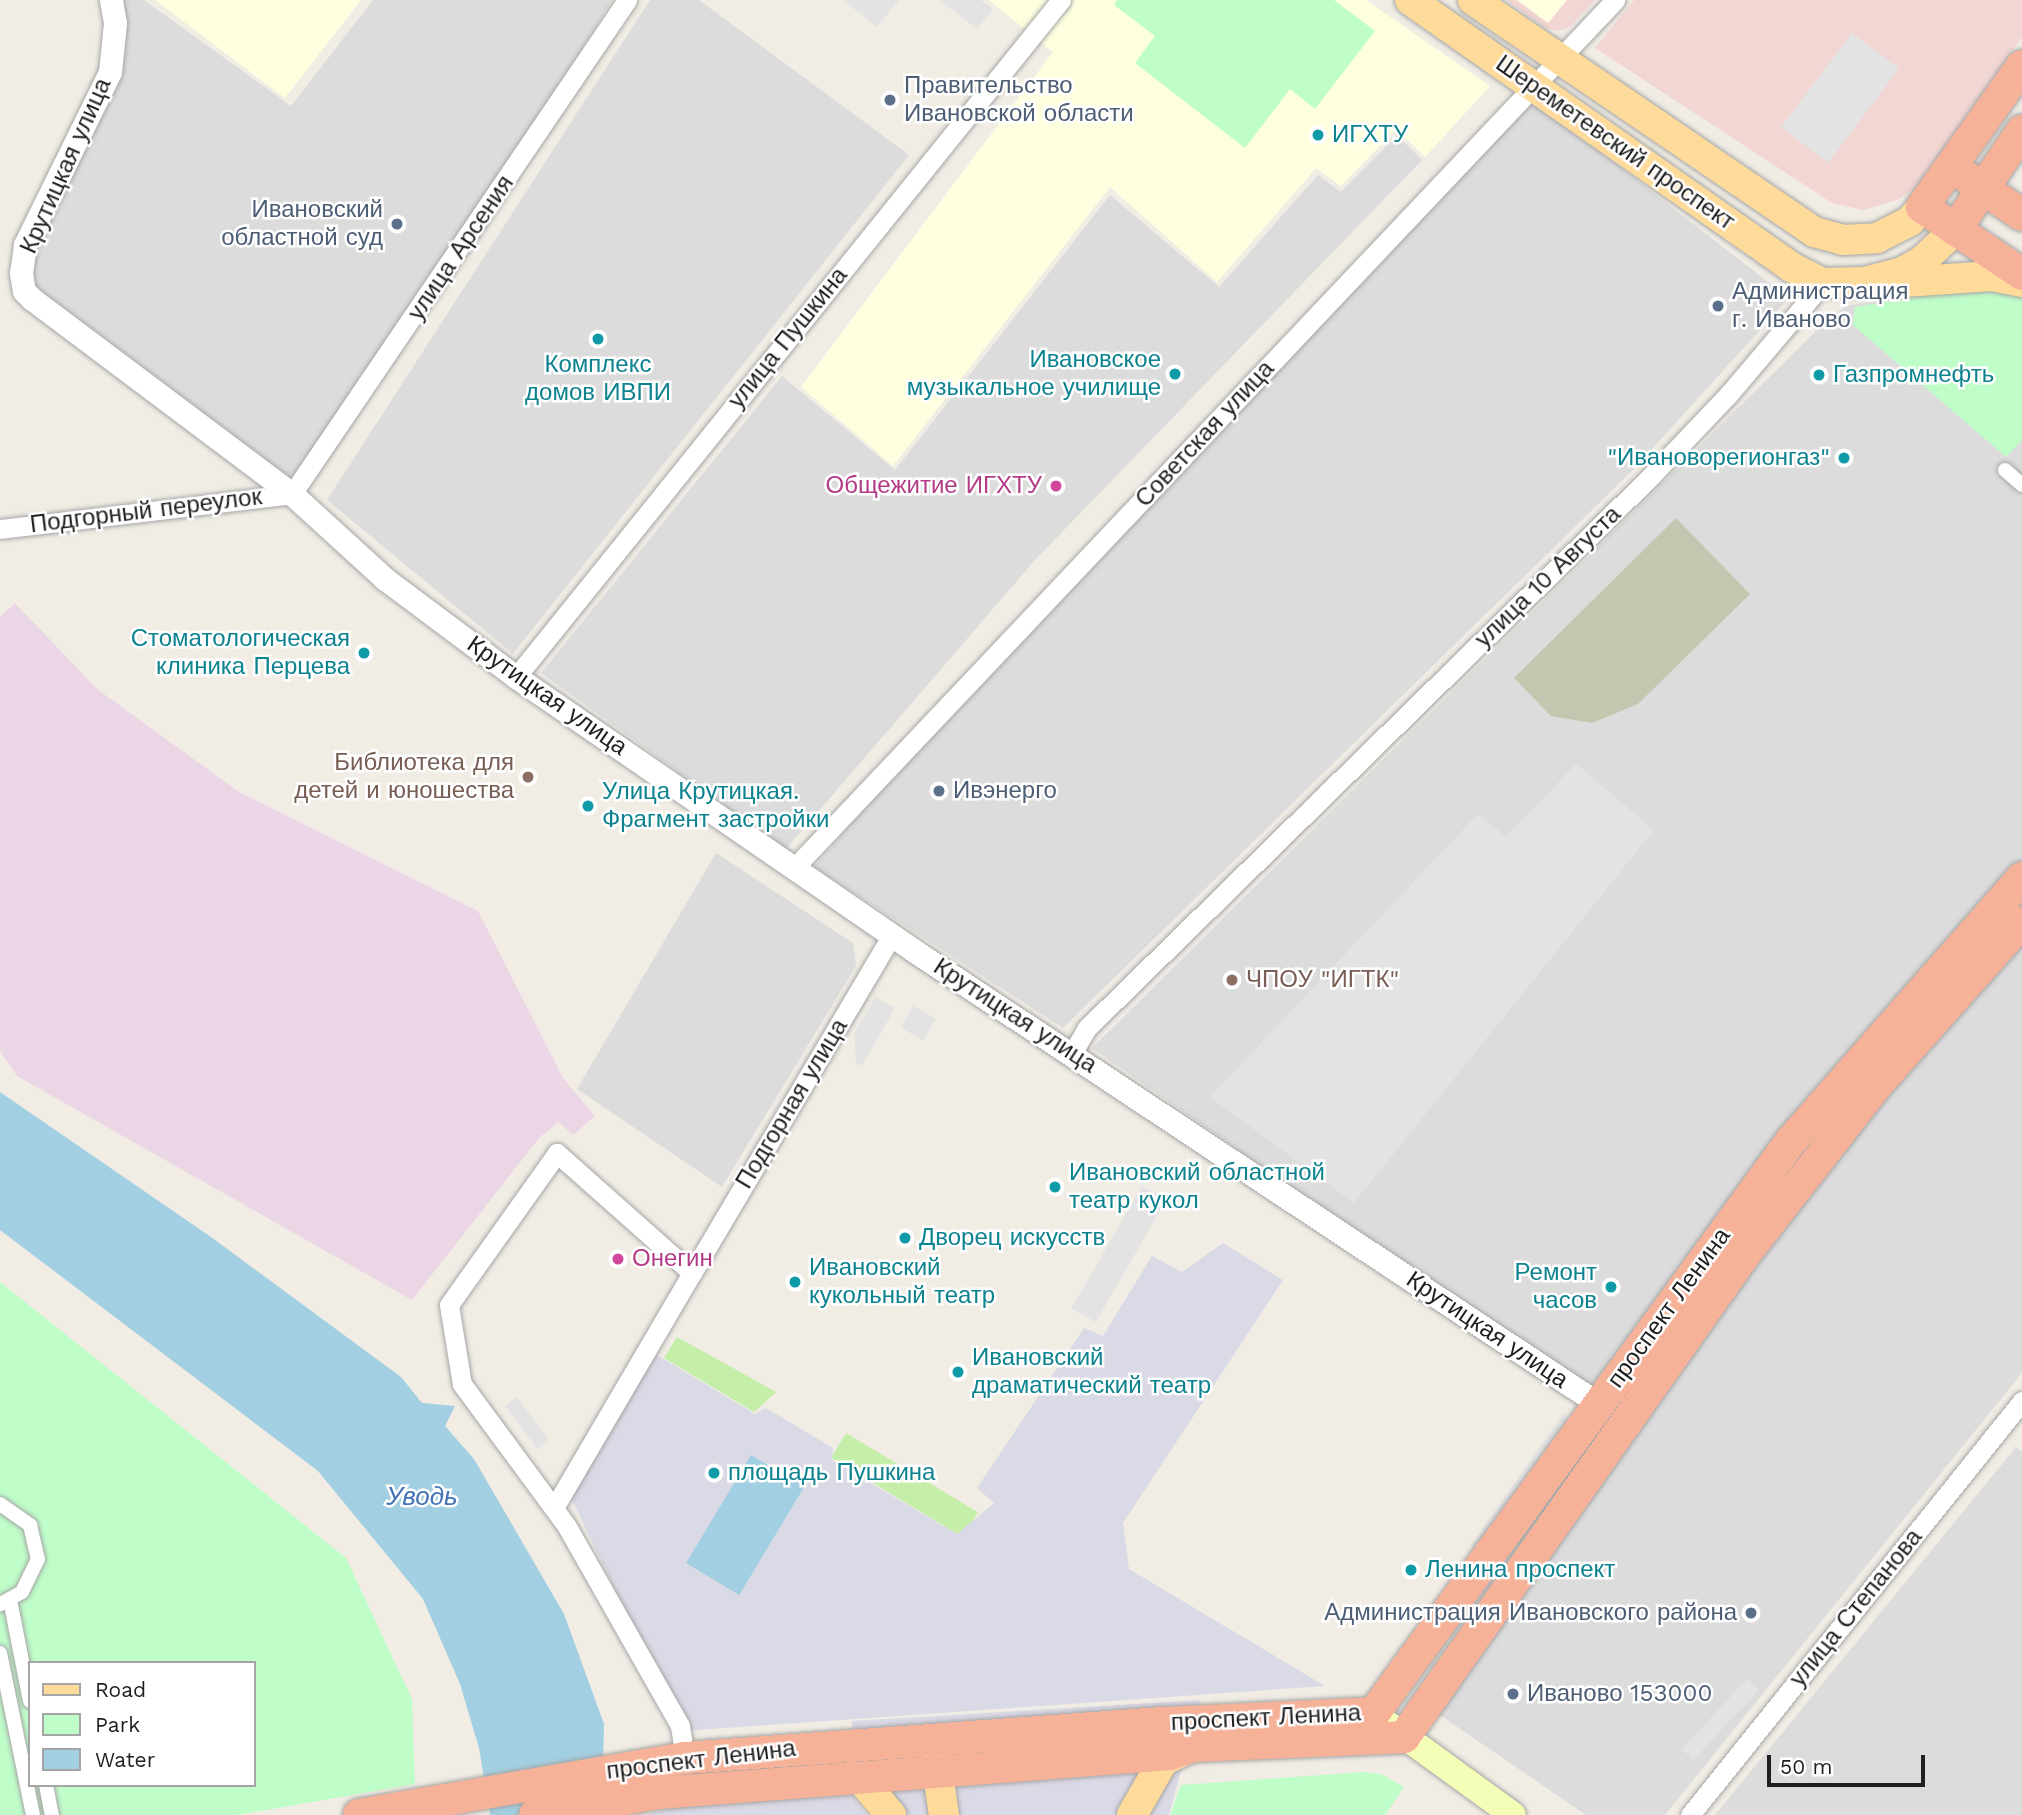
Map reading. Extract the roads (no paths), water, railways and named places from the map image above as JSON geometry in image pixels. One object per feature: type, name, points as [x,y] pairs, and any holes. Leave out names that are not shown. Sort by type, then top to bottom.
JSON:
[{"type":"highway","points":[[2022,66],[1922,207],[2022,274]]},
{"type":"highway","points":[[1955,230],[2019,136]]},
{"type":"highway","points":[[2019,136],[2012,176],[2022,203]]},
{"type":"highway","points":[[1952,167],[2022,215]]},
{"type":"highway","name":"проспект Ленина","points":[[359,1815],[673,1760],[933,1739],[1374,1713],[1791,1141],[2022,878]]},
{"type":"highway","name":"проспект Ленина","points":[[535,1815],[658,1793],[1170,1754],[1192,1746],[1404,1737],[1745,1254],[1874,1088],[2022,922]]},
{"type":"main road","name":"Шереметевский проспект","points":[[1410,0],[1791,267],[1823,283]]},
{"type":"main road","name":"Шереметевский проспект","points":[[1473,0],[1814,232],[1843,240],[1889,234],[1922,207]]},
{"type":"main road","points":[[1865,282],[1910,269],[1955,230]]},
{"type":"main road","points":[[1823,283],[1992,276],[2022,282]]},
{"type":"main road","points":[[1374,1713],[1513,1815]]},
{"type":"main road","points":[[933,1739],[944,1815]]},
{"type":"main road","points":[[1132,1815],[1163,1761],[1192,1746]]},
{"type":"main road","points":[[859,1777],[891,1815]]},
{"type":"street","name":"Крутицкая улица","points":[[111,0],[115,23],[110,72],[29,236],[21,273],[24,291],[292,494],[385,579],[516,677],[892,935],[1073,1052],[1599,1404]]},
{"type":"street","name":"улица Арсения","points":[[292,494],[627,0]]},
{"type":"street","name":"улица Пушкина","points":[[516,677],[1061,0]]},
{"type":"street","name":"Советская улица","points":[[794,868],[1531,85],[1615,0]]},
{"type":"street","name":"улица 10 Августа","points":[[1073,1052],[1087,1028],[1651,476],[1728,395],[1823,283]]},
{"type":"street","points":[[2005,470],[2022,485]]},
{"type":"street","name":"Подгорный переулок","points":[[0,529],[292,494]]},
{"type":"street","name":"Подгорная улица","points":[[554,1508],[892,935]]},
{"type":"street","points":[[673,1760],[680,1726],[554,1508],[462,1384],[449,1305],[557,1153],[692,1273]]},
{"type":"street","name":"улица Степанова","points":[[1690,1815],[2015,1424],[2022,1401]]},
{"type":"street","points":[[0,1504],[22,1516],[38,1547],[31,1581],[5,1602],[28,1693]]},
{"type":"street","points":[[0,1653],[33,1815]]},
{"type":"street","points":[[46,1787],[52,1815]]},
{"type":"water","name":"Уводь","points":[[0,1092],[211,1237],[401,1377],[422,1403],[455,1406],[445,1426],[474,1459],[564,1614],[604,1724],[602,1815],[490,1815],[479,1748],[460,1684],[423,1599],[318,1471],[0,1230]]},
{"type":"water","points":[[751,1455],[804,1487],[739,1595],[686,1563]]},
{"type":"place","name":"Правительство Ивановской области","points":[[890,100]]},
{"type":"place","name":"ИГХТУ","points":[[1318,135]]},
{"type":"place","name":"Ивановский областной суд","points":[[397,224]]},
{"type":"place","name":"Администрация г. Иваново","points":[[1718,306]]},
{"type":"place","name":"Комплекс домов ИВПИ","points":[[598,339]]},
{"type":"place","name":"Ивановское музыкальное училище","points":[[1175,374]]},
{"type":"place","name":"Газпромнефть","points":[[1819,375]]},
{"type":"place","name":"\"Ивановорегионгаз\"","points":[[1844,458]]},
{"type":"place","name":"Общежитие ИГХТУ","points":[[1056,486]]},
{"type":"place","name":"Стоматологическая клиника Перцева","points":[[364,653]]},
{"type":"place","name":"Библиотека для детей и юношества","points":[[528,777]]},
{"type":"place","name":"Ивэнерго","points":[[939,791]]},
{"type":"place","name":"Улица Крутицкая. Фрагмент застройки","points":[[588,806]]},
{"type":"place","name":"ЧПОУ \"ИГТК\"","points":[[1232,980]]},
{"type":"place","name":"Ивановский областной театр кукол","points":[[1055,1187]]},
{"type":"place","name":"Дворец искусств","points":[[905,1238]]},
{"type":"place","name":"Онегин","points":[[618,1259]]},
{"type":"place","name":"Ивановский кукольный театр","points":[[795,1282]]},
{"type":"place","name":"Ремонт часов","points":[[1611,1287]]},
{"type":"place","name":"Ивановский драматический театр","points":[[958,1372]]},
{"type":"place","name":"площадь Пушкина","points":[[714,1473]]},
{"type":"place","name":"Ленина проспект","points":[[1411,1570]]},
{"type":"place","name":"Администрация Ивановского района","points":[[1751,1613]]},
{"type":"place","name":"Иваново 153000","points":[[1513,1694]]}]
